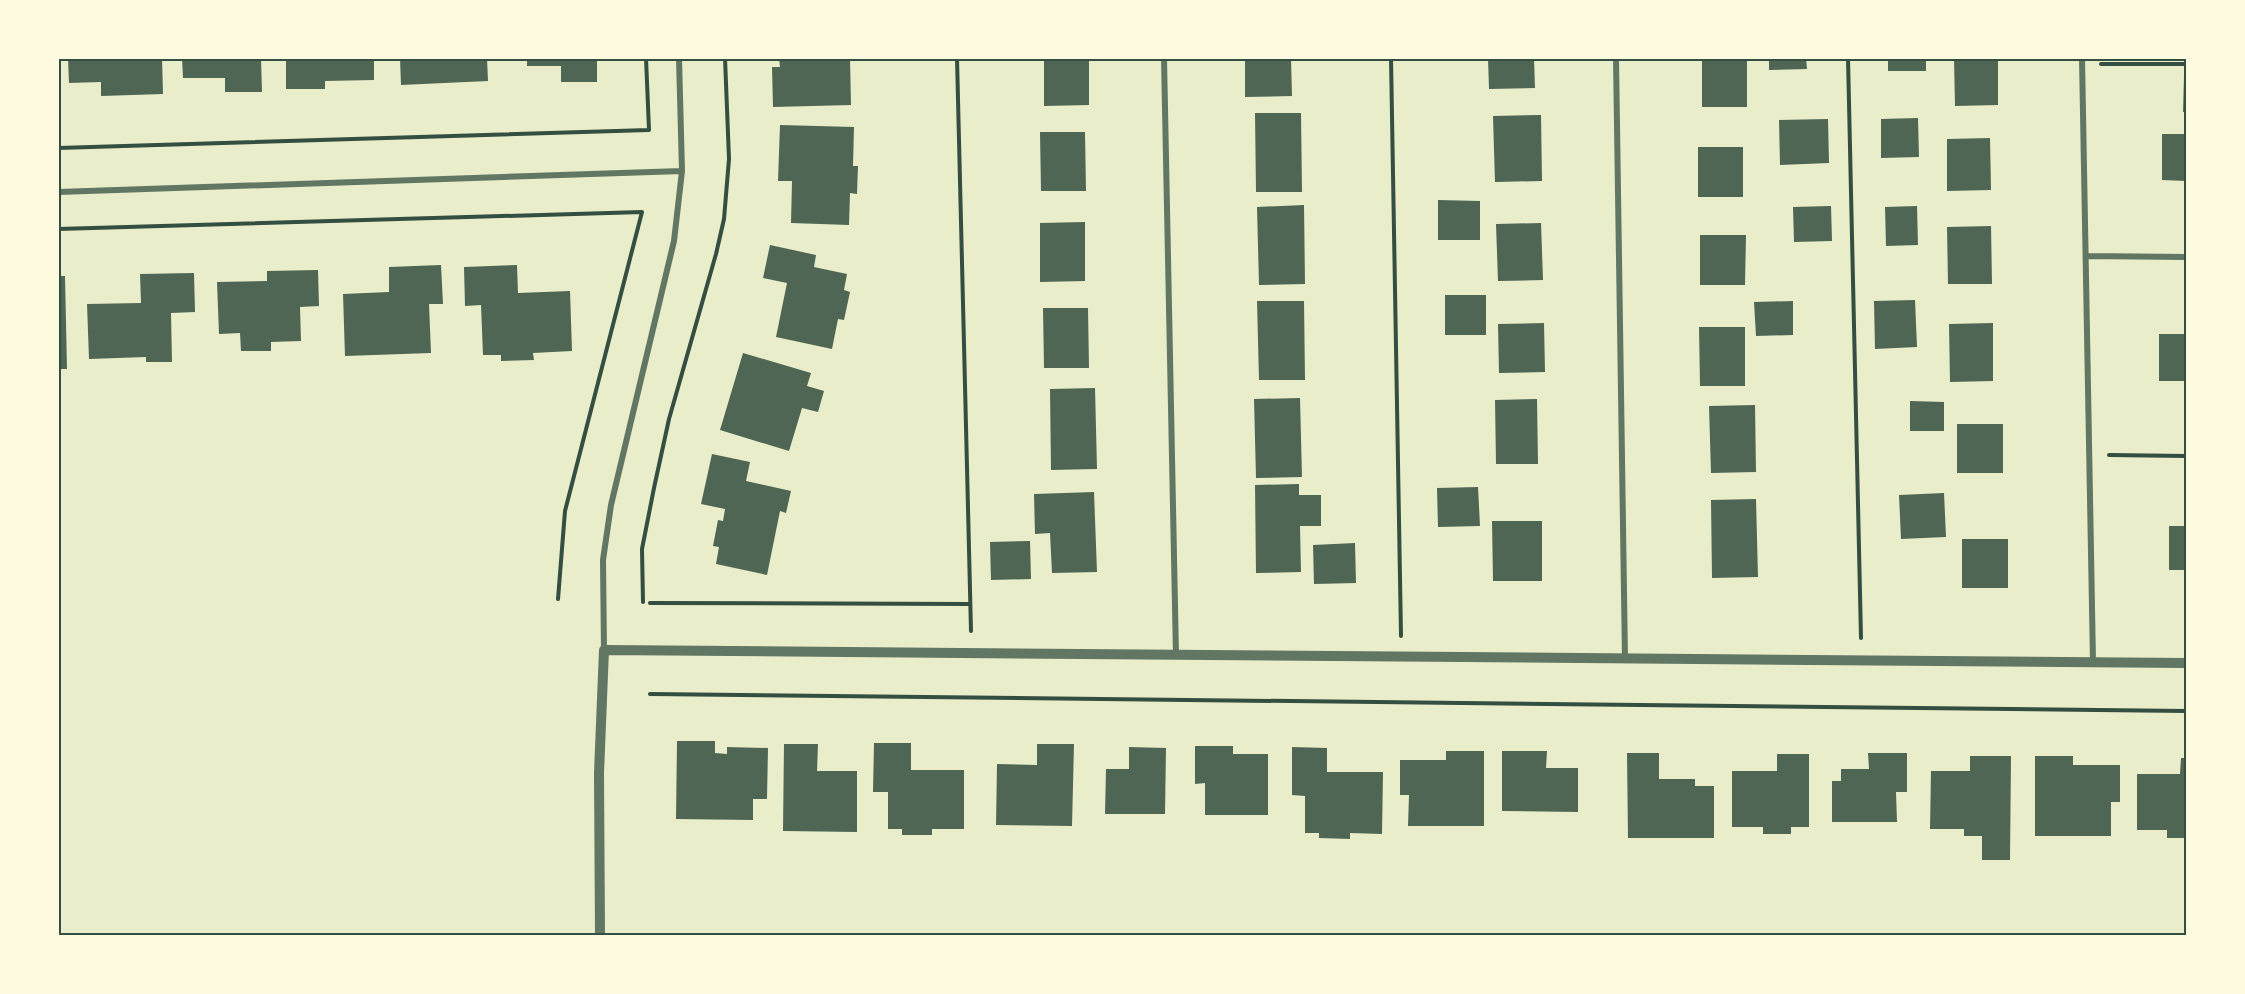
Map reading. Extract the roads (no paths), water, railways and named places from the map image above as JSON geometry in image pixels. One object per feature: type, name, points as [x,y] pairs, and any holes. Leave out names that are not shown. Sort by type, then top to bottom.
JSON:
[{"type":"street","points":[[600,936],[599,773],[604,650],[603,560],[610,516],[674,241],[682,171],[680,58]]},
{"type":"street","points":[[1164,58],[1176,656]]},
{"type":"street","points":[[1616,58],[1625,659]]},
{"type":"street","points":[[2082,61],[2093,662]]},
{"type":"street","points":[[58,192],[682,171]]},
{"type":"street","points":[[2086,256],[2187,257]]},
{"type":"street","points":[[604,650],[2187,663]]}]
